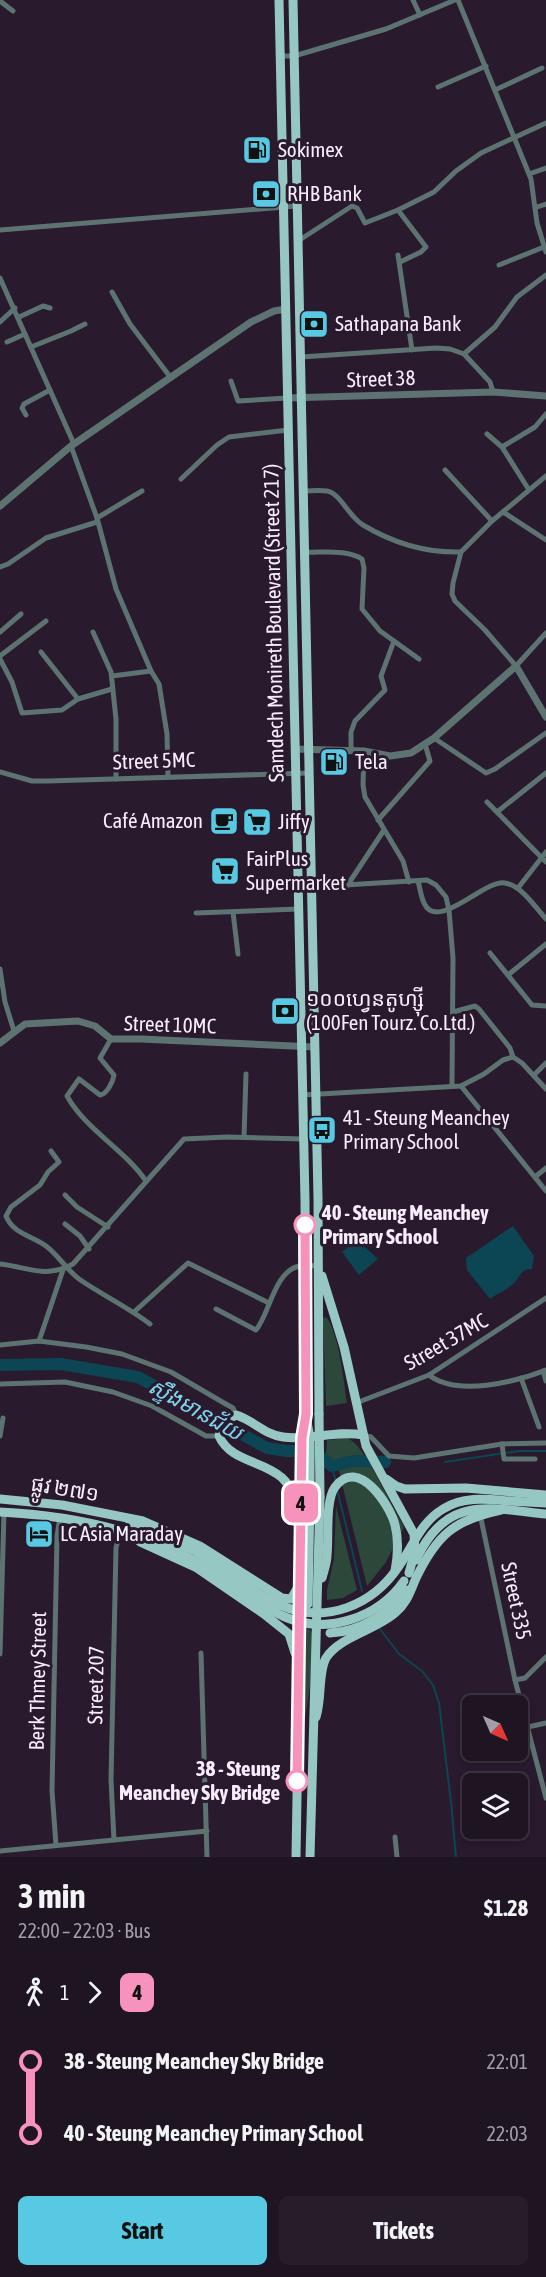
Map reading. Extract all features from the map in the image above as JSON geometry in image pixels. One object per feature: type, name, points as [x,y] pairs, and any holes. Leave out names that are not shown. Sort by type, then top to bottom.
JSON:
[{"type":"main road","name":"Samdech Monireth Boulevard (Street 217)","points":[[279,0],[306,1266],[306,1414],[310,1438],[310,1497]]},
{"type":"main road","name":"Samdech Monireth Boulevard (Street 217)","points":[[293,0],[319,1266],[319,1414],[310,1497]]},
{"type":"main road","points":[[312,1727],[320,1704],[322,1672],[328,1656],[340,1644],[394,1614],[408,1598],[415,1551],[414,1534],[366,1446],[344,1347],[319,1266]]},
{"type":"main road","points":[[296,1857],[301,1538],[295,1498],[285,1480],[274,1471],[226,1448],[219,1435],[223,1422],[236,1415],[268,1433],[284,1437],[340,1433],[363,1435]]},
{"type":"main road","points":[[380,1473],[396,1486],[405,1489],[466,1488],[546,1495]]},
{"type":"main road","points":[[318,1591],[327,1558],[330,1503],[334,1488],[346,1479],[363,1479],[375,1488],[389,1510],[395,1525],[398,1551],[394,1573]]},
{"type":"main road","points":[[301,1538],[310,1497]]},
{"type":"main road","points":[[310,1497],[318,1591],[312,1727],[310,1857]]},
{"type":"main road","points":[[308,1604],[310,1497]]},
{"type":"main road","name":"ផ្លូវ ២៧១","points":[[0,1499],[62,1505],[123,1519]]},
{"type":"main road","points":[[120,1531],[138,1534],[191,1557],[282,1606],[297,1611],[320,1613],[357,1605],[378,1591],[394,1573],[420,1530],[443,1508],[471,1499],[546,1503]]},
{"type":"main road","points":[[330,1633],[350,1630],[381,1615],[403,1595],[427,1539],[446,1519],[474,1509],[546,1514]]},
{"type":"main road","points":[[123,1519],[195,1551],[279,1614],[296,1621],[318,1623],[342,1621],[369,1613],[392,1596],[443,1536],[463,1521],[480,1514],[501,1510]]},
{"type":"main road","name":"ផ្លូវ ២៧១","points":[[2,1512],[60,1517],[120,1531]]},
{"type":"main road","points":[[123,1519],[143,1521],[191,1542],[282,1598],[292,1598],[300,1582]]},
{"type":"main road","points":[[120,1531],[197,1568],[277,1623],[292,1640],[299,1666]]},
{"type":"street","points":[[413,0],[420,15]]},
{"type":"street","points":[[280,56],[294,56],[386,29],[456,0],[530,174],[537,207],[537,223],[545,250],[499,265]]},
{"type":"street","points":[[0,1],[13,11]]},
{"type":"street","points":[[438,87],[486,66]]},
{"type":"street","points":[[495,90],[542,68]]},
{"type":"street","points":[[298,241],[352,206],[357,208],[366,224],[398,210],[434,192],[475,157],[546,123]]},
{"type":"street","points":[[530,174],[546,168]]},
{"type":"street","points":[[537,207],[546,204]]},
{"type":"street","points":[[0,230],[297,206]]},
{"type":"street","points":[[398,210],[426,247],[421,252],[400,262]]},
{"type":"street","points":[[398,255],[412,350]]},
{"type":"street","points":[[464,354],[495,327],[517,297],[546,275]]},
{"type":"street","points":[[0,278],[73,445],[116,589],[151,671],[159,684],[167,734],[168,777]]},
{"type":"street","points":[[112,292],[130,324],[171,378]]},
{"type":"street","points":[[19,317],[43,306],[50,308]]},
{"type":"street","points":[[0,322],[15,308]]},
{"type":"street","points":[[0,506],[73,445],[251,322],[274,311],[285,309]]},
{"type":"street","points":[[31,347],[86,324]]},
{"type":"street","points":[[7,342],[26,334]]},
{"type":"street","points":[[301,357],[450,349],[464,354],[490,382],[493,392]]},
{"type":"street","name":"Street 38","points":[[231,381],[237,401],[493,392],[546,396]]},
{"type":"street","points":[[26,415],[22,408],[24,404],[50,390]]},
{"type":"street","points":[[502,447],[535,427],[546,414]]},
{"type":"street","points":[[181,479],[217,445],[229,437],[288,430]]},
{"type":"street","points":[[487,434],[502,447],[529,490]]},
{"type":"street","points":[[445,470],[492,520]]},
{"type":"street","points":[[546,476],[492,520],[461,552],[453,583],[453,598],[516,666],[546,717]]},
{"type":"street","points":[[0,567],[46,538],[97,520],[142,491]]},
{"type":"street","points":[[303,491],[329,491],[338,496],[344,507],[363,525],[402,542],[422,549],[461,552]]},
{"type":"street","points":[[503,512],[546,540]]},
{"type":"street","points":[[305,552],[346,554],[362,559],[364,568],[362,609],[380,631],[419,659]]},
{"type":"street","points":[[0,632],[21,614]]},
{"type":"street","points":[[46,621],[0,658],[12,682],[20,712],[62,710],[78,699],[112,689]]},
{"type":"street","points":[[93,632],[108,662],[112,676],[116,719],[116,779]]},
{"type":"street","points":[[295,749],[364,751],[390,756],[411,753],[434,738],[516,666],[546,633]]},
{"type":"street","points":[[351,751],[351,732],[355,721],[385,690],[381,676],[394,641]]},
{"type":"street","points":[[41,652],[78,699]]},
{"type":"street","points":[[112,676],[151,671]]},
{"type":"street","points":[[434,738],[486,773],[495,770],[546,733]]},
{"type":"street","points":[[378,820],[430,760],[425,744]]},
{"type":"street","points":[[364,751],[365,797],[403,861],[409,882]]},
{"type":"street","name":"Street 5MC","points":[[0,772],[32,781],[309,773]]},
{"type":"street","points":[[497,812],[546,773]]},
{"type":"street","points":[[487,802],[545,857],[518,888]]},
{"type":"street","points":[[347,886],[384,830]]},
{"type":"street","points":[[312,887],[428,880],[436,885],[446,897],[449,910],[453,1012],[452,1086]]},
{"type":"street","points":[[418,881],[424,905],[433,911],[449,910],[497,882],[518,888],[546,919]]},
{"type":"street","points":[[196,913],[298,909]]},
{"type":"street","points":[[233,912],[238,954]]},
{"type":"street","points":[[508,975],[546,944]]},
{"type":"street","points":[[490,953],[532,1005],[546,1006]]},
{"type":"street","points":[[0,969],[5,1002],[14,1031]]},
{"type":"street","points":[[453,1012],[475,1006],[510,1048],[513,1057],[522,1063],[546,1089]]},
{"type":"street","name":"Street 10MC","points":[[0,1042],[25,1024],[78,1021],[95,1026],[111,1039],[315,1047]]},
{"type":"street","points":[[111,1039],[100,1058],[114,1075],[104,1094],[100,1095],[79,1079],[67,1096],[78,1111],[122,1153],[146,1180]]},
{"type":"street","points":[[302,1095],[461,1086],[484,1074],[503,1060],[513,1057]]},
{"type":"street","points":[[534,1075],[546,1063]]},
{"type":"street","points":[[244,1137],[246,1074]]},
{"type":"street","points":[[461,1086],[546,1191]]},
{"type":"street","points":[[39,1341],[65,1269],[88,1249],[184,1139],[244,1137],[303,1139]]},
{"type":"street","points":[[51,1151],[59,1162],[48,1172],[40,1185],[11,1207],[6,1216],[8,1222],[17,1231],[45,1245],[65,1269],[150,1324]]},
{"type":"street","points":[[535,1177],[546,1168]]},
{"type":"street","points":[[66,1195],[77,1207],[108,1227]]},
{"type":"street","points":[[65,1224],[80,1236],[88,1249]]},
{"type":"street","points":[[134,1312],[189,1263],[269,1303]]},
{"type":"street","points":[[0,1264],[18,1266],[42,1273],[65,1269]]},
{"type":"street","points":[[216,1309],[256,1330],[285,1276],[292,1270],[306,1266],[319,1266]]},
{"type":"street","name":"Street 37MC","points":[[356,1403],[429,1375],[546,1298]]},
{"type":"street","points":[[0,1345],[39,1341],[122,1354],[171,1372],[233,1408],[236,1415]]},
{"type":"street","points":[[429,1375],[436,1380],[453,1385],[482,1385],[521,1378],[544,1370],[546,1381]]},
{"type":"street","points":[[521,1378],[539,1427]]},
{"type":"street","points":[[0,1384],[65,1382],[113,1392],[152,1406],[206,1436],[219,1435]]},
{"type":"street","points":[[0,1436],[3,1418]]},
{"type":"street","points":[[363,1435],[371,1437],[385,1453],[393,1457],[414,1458],[502,1446],[546,1443]]},
{"type":"street","points":[[502,1446],[504,1459],[535,1459]]},
{"type":"street","points":[[0,1654],[2,1512]]},
{"type":"street","name":"Street 335","points":[[480,1514],[519,1695]]},
{"type":"street","name":"Berk Thmey Street","points":[[56,1845],[52,1791],[57,1536],[60,1517]]},
{"type":"street","name":"Street 207","points":[[114,1840],[111,1769],[116,1548],[120,1531]]},
{"type":"street","points":[[201,1653],[207,1857]]},
{"type":"street","points":[[515,1680],[525,1678],[546,1657]]},
{"type":"street","points":[[528,1727],[546,1723]]},
{"type":"street","name":"Street 335","points":[[528,1727],[546,1798]]},
{"type":"street","points":[[538,1765],[546,1767]]},
{"type":"street","points":[[0,1851],[207,1831]]},
{"type":"street","points":[[396,1837],[397,1857]]},
{"type":"green space","points":[[326,1317],[331,1324],[338,1346],[347,1403],[326,1406],[323,1318]]},
{"type":"green space","points":[[348,1438],[365,1456],[355,1455],[332,1461],[326,1456],[327,1440]]},
{"type":"green space","points":[[370,1464],[404,1527],[386,1562],[367,1586],[338,1467]]},
{"type":"green space","points":[[336,1506],[357,1590],[343,1598],[327,1600],[334,1559]]},
{"type":"green space","points":[[303,1624],[313,1633],[310,1687],[305,1719],[302,1687]]},
{"type":"water","points":[[513,1226],[534,1256],[532,1269],[523,1271],[512,1285],[490,1299],[467,1270],[466,1258]]},
{"type":"water","points":[[357,1240],[378,1259],[359,1275],[342,1252]]},
{"type":"waterway","name":"ស្ទឹងមានជ័យ","points":[[0,1365],[61,1364],[138,1377],[267,1448],[313,1451],[332,1466],[355,1461],[385,1462]]},
{"type":"waterway","name":"ស្ទឹងមានជ័យ","points":[[445,1462],[519,1451],[546,1451]]},
{"type":"waterway","points":[[332,1466],[336,1483]]},
{"type":"waterway","points":[[337,1489],[362,1591]]},
{"type":"waterway","points":[[380,1629],[399,1654],[422,1671],[433,1685],[439,1703],[456,1857]]},
{"type":"bus line","name":"4","points":[[297,1781],[302,1438],[306,1414],[305,1225]]},
{"type":"place","name":"Sokimex","points":[[257,150]]},
{"type":"place","name":"RHB Bank","points":[[266,194]]},
{"type":"place","name":"Sathapana Bank","points":[[314,324]]},
{"type":"place","name":"Tela","points":[[334,762]]},
{"type":"place","name":"Café Amazon","points":[[224,821]]},
{"type":"place","name":"Jiffy","points":[[257,822]]},
{"type":"place","name":"FairPlus Supermarket","points":[[225,871]]},
{"type":"place","name":"១០០ហ្វេនតូហ្ស៊ី (100Fen Tourz. Co.Ltd.)","points":[[285,1011]]},
{"type":"place","name":"41 - Steung Meanchey Primary School","points":[[322,1130]]},
{"type":"place","name":"40 - Steung Meanchey Primary School","points":[[305,1225]]},
{"type":"place","name":"LC Asia Maraday","points":[[39,1534]]},
{"type":"place","name":"38 - Steung Meanchey Sky Bridge","points":[[297,1781]]}]
